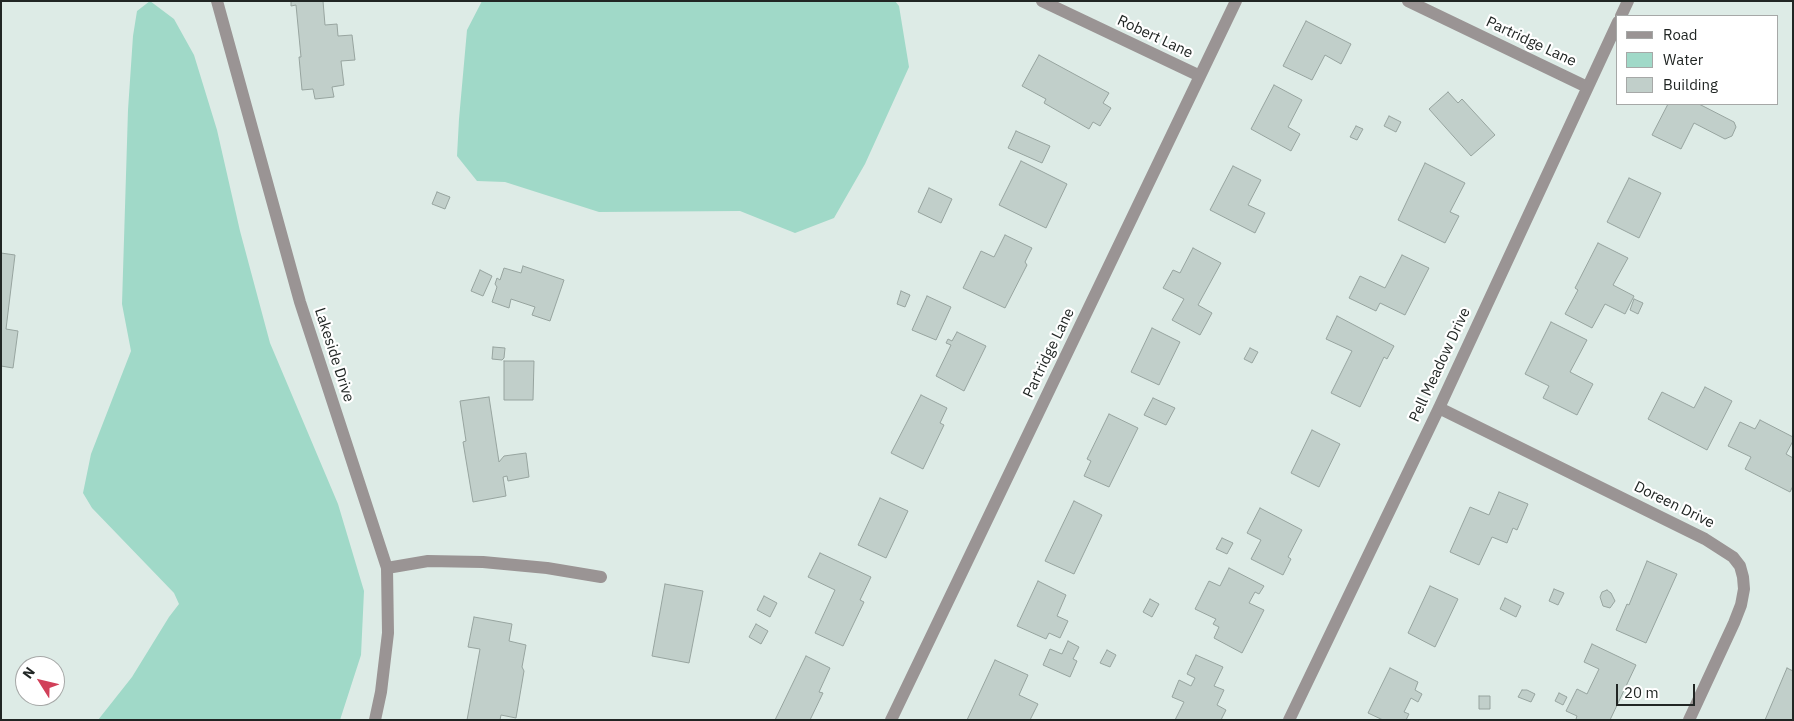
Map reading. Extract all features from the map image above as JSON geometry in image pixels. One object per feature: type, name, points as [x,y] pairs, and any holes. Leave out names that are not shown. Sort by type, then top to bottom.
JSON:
[{"type":"street","name":"Lakeside Drive","points":[[217,1],[300,302],[387,568],[388,632],[382,692],[375,720]]},
{"type":"street","name":"Robert Lane","points":[[1042,1],[1200,76]]},
{"type":"street","name":"Partridge Lane","points":[[891,720],[1236,1]]},
{"type":"street","name":"Partridge Lane","points":[[1408,1],[1587,87]]},
{"type":"street","points":[[1621,15],[1628,1]]},
{"type":"street","name":"Pell Meadow Drive","points":[[1289,720],[1439,408],[1616,26]]},
{"type":"street","name":"Doreen Drive","points":[[1439,408],[1705,539],[1733,557],[1740,566],[1743,577],[1744,590],[1741,605],[1689,720]]},
{"type":"street","points":[[387,568],[428,561],[484,562],[547,568],[601,577]]},
{"type":"water","points":[[150,1],[174,19],[194,55],[217,130],[240,231],[270,343],[338,504],[364,591],[361,655],[340,720],[98,720],[132,677],[179,604],[174,593],[92,508],[83,493],[91,454],[131,351],[122,304],[128,110],[133,36],[137,11]]},
{"type":"water","points":[[482,1],[895,1],[899,6],[909,67],[865,164],[834,218],[795,233],[740,211],[599,212],[505,182],[477,181],[457,156],[467,30]]},
{"type":"building","points":[[291,1],[323,1],[325,25],[337,24],[338,36],[352,35],[355,60],[341,61],[344,85],[332,87],[334,97],[315,99],[313,89],[302,90],[296,5],[291,6]]},
{"type":"building","points":[[1306,21],[1351,44],[1341,64],[1325,55],[1312,80],[1283,66]]},
{"type":"building","points":[[1039,55],[1109,93],[1103,103],[1111,108],[1100,126],[1093,122],[1089,129],[1044,103],[1046,99],[1022,86]]},
{"type":"building","points":[[1274,85],[1302,100],[1288,127],[1300,134],[1291,151],[1251,129]]},
{"type":"building","points":[[1448,92],[1458,103],[1462,99],[1495,135],[1471,156],[1429,109]]},
{"type":"building","points":[[1667,105],[1701,105],[1734,122],[1736,127],[1732,136],[1725,139],[1694,123],[1681,149],[1652,135]]},
{"type":"building","points":[[1389,116],[1401,122],[1396,132],[1384,126]]},
{"type":"building","points":[[1356,126],[1363,129],[1357,140],[1350,137]]},
{"type":"building","points":[[1016,131],[1050,146],[1042,163],[1008,148]]},
{"type":"building","points":[[1021,161],[1067,184],[1046,228],[999,205]]},
{"type":"building","points":[[1425,163],[1465,183],[1450,212],[1459,216],[1445,243],[1398,220]]},
{"type":"building","points":[[1233,166],[1261,180],[1248,205],[1265,213],[1255,233],[1210,210]]},
{"type":"building","points":[[1629,178],[1661,193],[1639,238],[1607,222]]},
{"type":"building","points":[[929,188],[952,199],[941,223],[918,212]]},
{"type":"building","points":[[437,192],[450,197],[445,209],[432,204]]},
{"type":"building","points":[[1005,235],[1032,248],[1025,262],[1027,265],[1005,308],[963,288],[981,251],[994,257]]},
{"type":"building","points":[[1598,243],[1628,258],[1613,285],[1634,296],[1625,314],[1605,304],[1592,328],[1565,314],[1578,290],[1575,288]]},
{"type":"building","points":[[1193,248],[1221,263],[1198,305],[1212,313],[1200,335],[1172,320],[1184,299],[1163,288],[1173,270],[1180,273]]},
{"type":"building","points":[[1,253],[15,255],[6,329],[18,331],[13,368],[1,366]]},
{"type":"building","points":[[1402,255],[1429,268],[1405,315],[1380,303],[1376,311],[1349,298],[1360,276],[1385,288]]},
{"type":"building","points":[[523,266],[564,280],[550,321],[532,315],[535,307],[511,299],[509,308],[492,302],[497,287],[495,284],[497,278],[500,280],[504,268],[521,273]]},
{"type":"building","points":[[480,270],[492,276],[483,296],[471,291]]},
{"type":"building","points":[[901,291],[910,295],[905,307],[897,304]]},
{"type":"building","points":[[927,296],[951,307],[936,340],[912,330]]},
{"type":"building","points":[[1634,299],[1643,303],[1638,314],[1630,310]]},
{"type":"building","points":[[1337,316],[1394,346],[1387,359],[1384,357],[1360,407],[1331,393],[1352,351],[1326,339]]},
{"type":"building","points":[[1551,322],[1587,340],[1570,372],[1593,384],[1577,415],[1543,398],[1549,386],[1525,374]]},
{"type":"building","points":[[1152,328],[1180,342],[1159,385],[1131,372]]},
{"type":"building","points":[[957,332],[986,346],[964,391],[936,376],[951,345],[946,343],[948,339],[952,341]]},
{"type":"building","points":[[493,347],[505,348],[502,360],[492,359]]},
{"type":"building","points":[[1250,348],[1258,352],[1252,363],[1244,359]]},
{"type":"building","points":[[504,361],[534,361],[533,400],[504,400]]},
{"type":"building","points":[[1705,387],[1732,401],[1707,450],[1648,419],[1662,392],[1694,408]]},
{"type":"building","points":[[921,395],[947,408],[940,423],[944,425],[923,469],[891,453]]},
{"type":"building","points":[[489,397],[499,462],[504,456],[526,453],[529,477],[508,481],[507,476],[503,477],[506,496],[473,502],[463,442],[466,441],[460,401]]},
{"type":"building","points":[[1153,398],[1175,408],[1166,425],[1144,415]]},
{"type":"building","points":[[1109,414],[1138,428],[1109,487],[1084,476],[1091,461],[1087,459]]},
{"type":"building","points":[[1760,420],[1793,437],[1793,441],[1786,454],[1793,458],[1793,486],[1790,492],[1745,469],[1751,457],[1728,446],[1740,422],[1755,429]]},
{"type":"building","points":[[1312,430],[1340,444],[1319,487],[1291,473]]},
{"type":"building","points":[[1499,492],[1528,504],[1517,530],[1513,528],[1507,543],[1492,537],[1479,565],[1450,552],[1470,507],[1489,515]]},
{"type":"building","points":[[880,498],[908,511],[886,558],[858,545]]},
{"type":"building","points":[[1074,501],[1102,515],[1074,574],[1045,561]]},
{"type":"building","points":[[1260,508],[1302,530],[1288,557],[1291,559],[1283,575],[1251,559],[1261,540],[1247,533]]},
{"type":"building","points":[[1222,538],[1233,543],[1227,554],[1216,549]]},
{"type":"building","points":[[820,553],[871,577],[860,600],[864,602],[843,646],[815,633],[835,590],[808,577]]},
{"type":"building","points":[[1647,561],[1677,574],[1646,643],[1616,630],[1627,604],[1629,605]]},
{"type":"building","points":[[1229,568],[1264,586],[1259,594],[1255,592],[1249,603],[1264,610],[1242,653],[1214,638],[1219,627],[1213,624],[1216,619],[1195,609],[1209,581],[1220,586]]},
{"type":"building","points":[[1038,581],[1066,595],[1057,616],[1068,621],[1060,638],[1049,633],[1046,639],[1017,626]]},
{"type":"building","points":[[665,584],[703,591],[689,663],[652,656]]},
{"type":"building","points":[[1430,586],[1458,599],[1435,647],[1408,633]]},
{"type":"building","points":[[1554,589],[1564,593],[1558,605],[1549,601]]},
{"type":"building","points":[[1607,590],[1615,601],[1610,608],[1603,606],[1600,597],[1602,592]]},
{"type":"building","points":[[764,596],[777,603],[770,617],[757,610]]},
{"type":"building","points":[[1505,598],[1521,606],[1516,617],[1500,609]]},
{"type":"building","points":[[1150,599],[1159,604],[1152,617],[1143,612]]},
{"type":"building","points":[[474,617],[512,624],[509,641],[526,645],[522,667],[524,671],[516,718],[501,715],[500,720],[467,720],[480,649],[468,647]]},
{"type":"building","points":[[756,624],[768,631],[761,644],[749,637]]},
{"type":"building","points":[[1068,641],[1079,647],[1073,659],[1077,661],[1070,677],[1043,665],[1050,649],[1062,654]]},
{"type":"building","points":[[1592,644],[1636,665],[1610,720],[1578,720],[1576,719],[1577,716],[1566,711],[1577,689],[1587,694],[1599,669],[1584,662]]},
{"type":"building","points":[[1107,650],[1116,655],[1110,667],[1100,663]]},
{"type":"building","points":[[1196,655],[1223,667],[1214,686],[1224,690],[1217,705],[1226,710],[1221,720],[1175,720],[1184,702],[1172,697],[1179,680],[1191,686],[1195,678],[1187,674]]},
{"type":"building","points":[[806,656],[830,668],[819,692],[823,693],[810,720],[775,720]]},
{"type":"building","points":[[995,660],[1028,675],[1019,695],[1038,704],[1030,720],[967,720]]},
{"type":"building","points":[[1390,668],[1418,682],[1415,690],[1422,694],[1418,702],[1411,698],[1404,712],[1409,714],[1406,720],[1383,720],[1368,713]]},
{"type":"building","points":[[1787,668],[1793,671],[1793,720],[1765,720]]},
{"type":"building","points":[[1522,690],[1535,694],[1531,702],[1518,697]]},
{"type":"building","points":[[1559,693],[1567,697],[1563,705],[1555,701]]},
{"type":"building","points":[[1479,696],[1490,696],[1490,709],[1479,709]]}]
